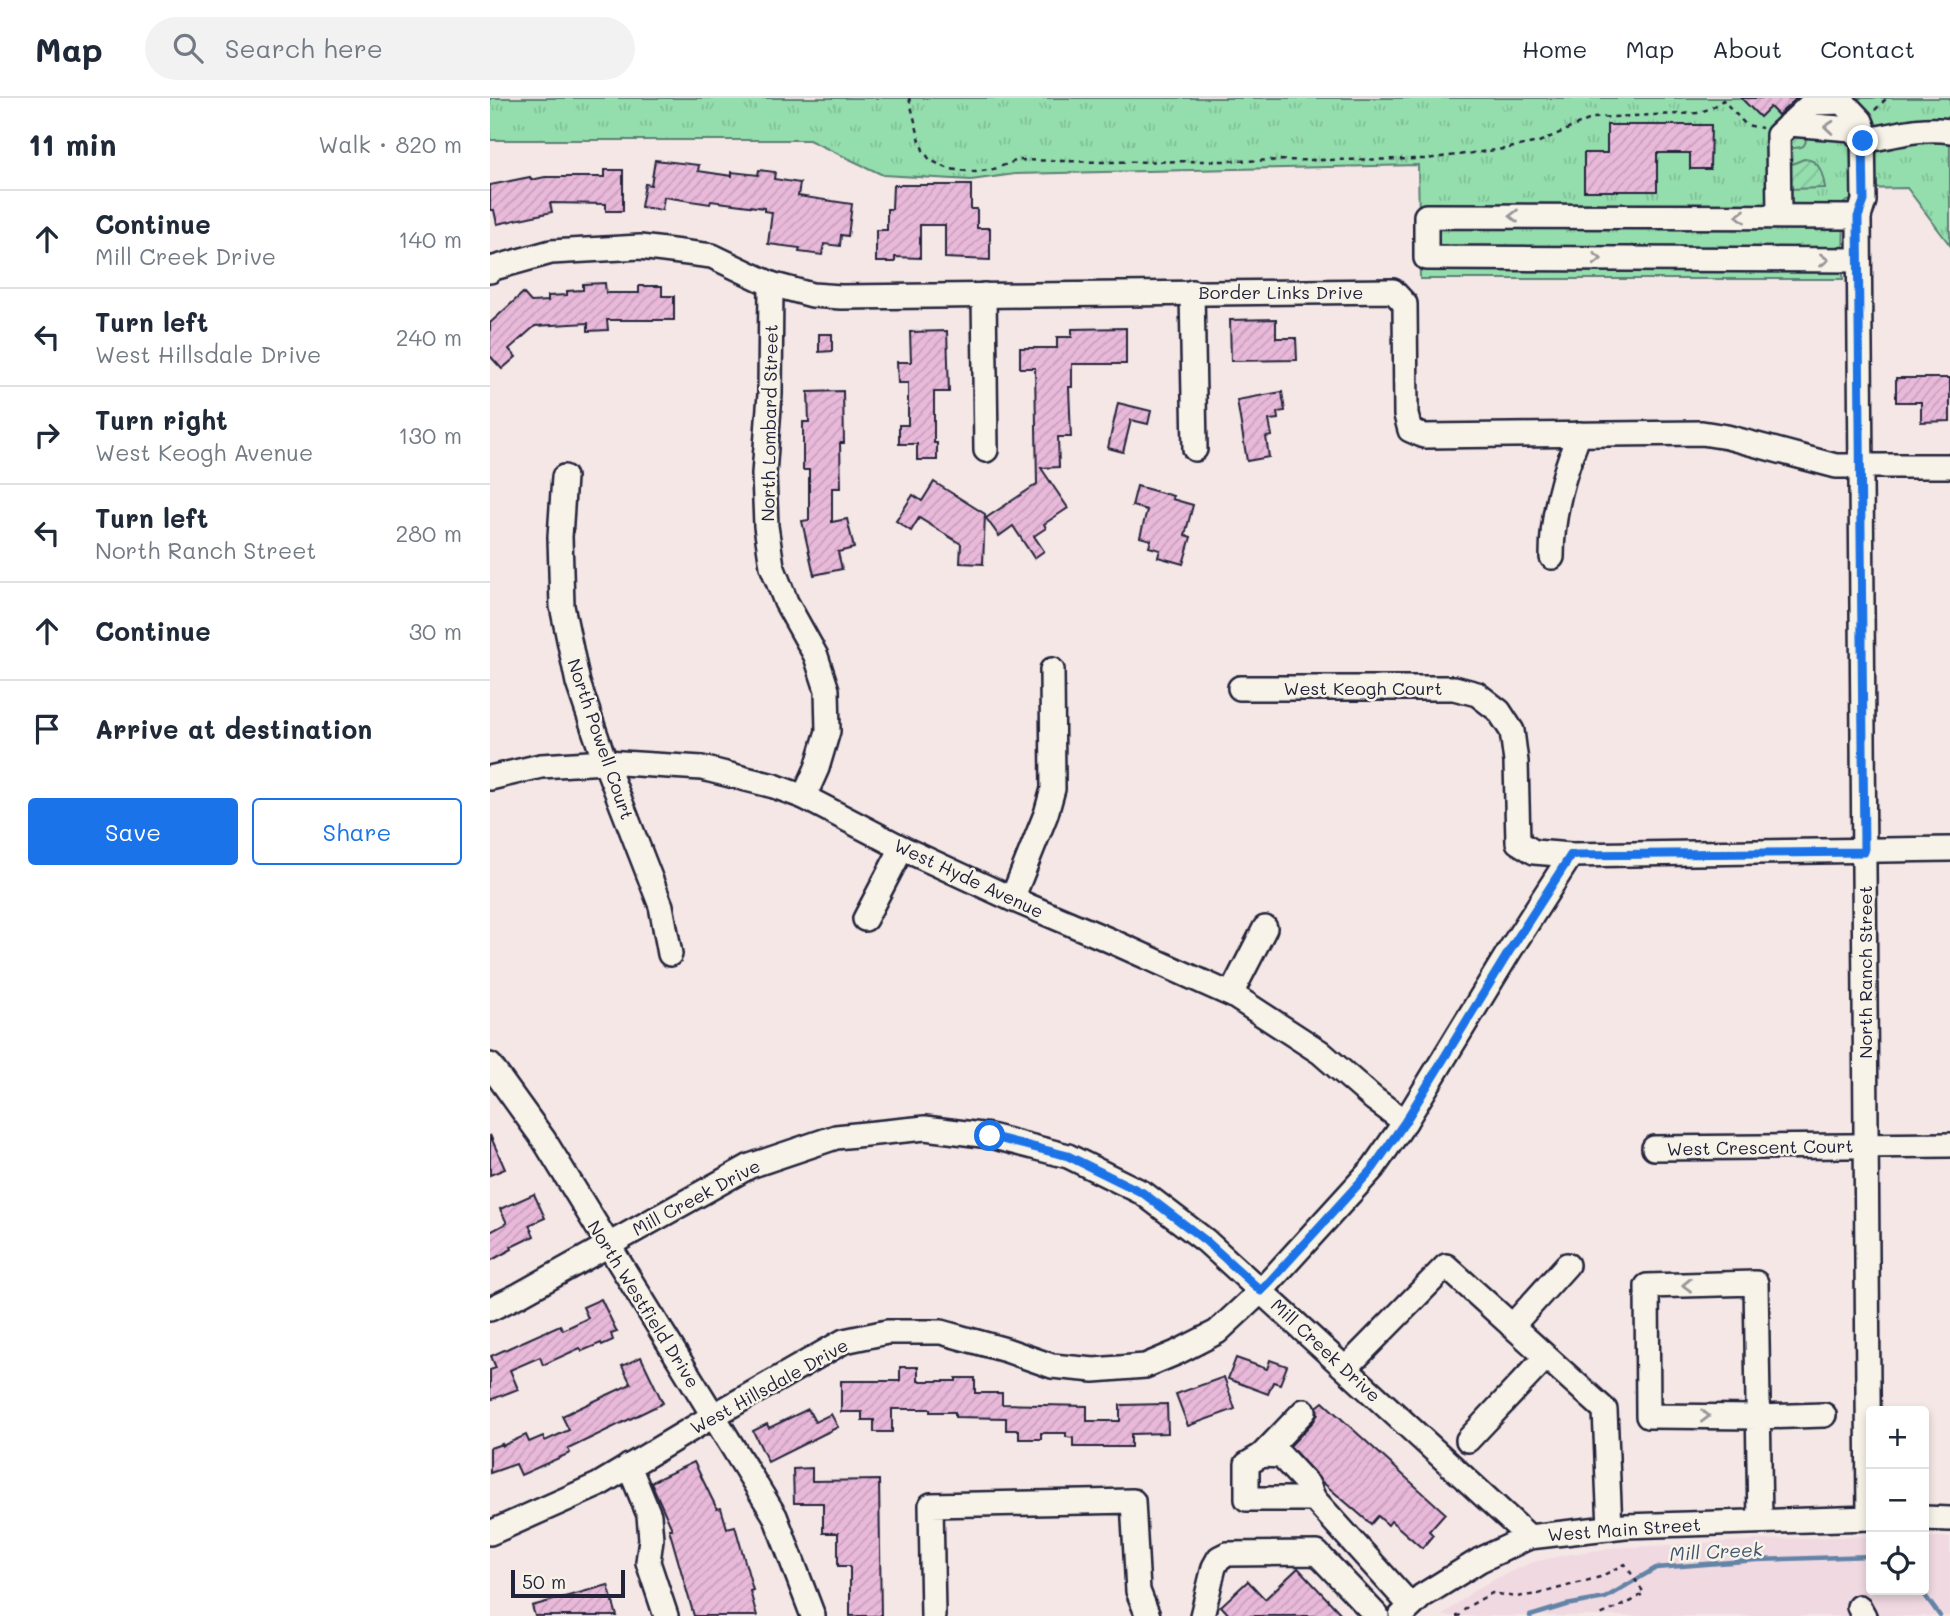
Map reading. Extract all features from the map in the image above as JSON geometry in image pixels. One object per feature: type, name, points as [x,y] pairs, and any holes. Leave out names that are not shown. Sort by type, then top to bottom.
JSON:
[{"type":"street","points":[[1779,216],[1778,135],[1812,103],[1843,102],[1861,121],[1863,141],[1913,132],[1950,131]]},
{"type":"street","name":"North Ranch Street","points":[[1863,141],[1864,201],[1858,217],[1869,1469]]},
{"type":"street","points":[[1858,217],[1426,216],[1426,258],[1859,260]]},
{"type":"street","name":"Border Links Drive","points":[[490,271],[551,252],[640,247],[712,256],[771,285],[812,295],[841,297],[1393,291],[1405,303],[1406,415],[1410,430],[1424,436],[1702,433],[1836,466],[1950,466]]},
{"type":"street","name":"North Lombard Street","points":[[771,285],[770,394],[764,474],[765,526],[772,566],[786,602],[816,656],[827,690],[828,732],[817,768],[804,797]]},
{"type":"street","points":[[1192,292],[1195,449]]},
{"type":"street","points":[[984,295],[986,450]]},
{"type":"street","points":[[1552,557],[1552,528],[1560,491],[1579,434]]},
{"type":"street","name":"North Powell Court","points":[[564,477],[560,537],[562,606],[578,683],[660,906],[670,954]]},
{"type":"street","points":[[1012,899],[1046,814],[1053,789],[1052,670]]},
{"type":"street","name":"West Keogh Court","points":[[1240,688],[1454,688],[1478,694],[1499,711],[1512,731],[1516,762],[1518,842],[1534,852],[1571,855]]},
{"type":"street","name":"West Hyde Avenue","points":[[490,778],[541,766],[605,762],[702,768],[774,786],[804,797],[902,848],[1012,899],[1231,994],[1320,1052],[1405,1122]]},
{"type":"street","points":[[866,919],[902,848]]},
{"type":"street","points":[[1571,855],[1950,849]]},
{"type":"street","name":"West Hillsdale Drive","points":[[490,1533],[598,1485],[844,1341],[887,1332],[941,1332],[1052,1366],[1094,1370],[1145,1366],[1217,1332],[1261,1291],[1373,1168],[1405,1122],[1571,855]]},
{"type":"street","points":[[1231,994],[1265,928]]},
{"type":"street","name":"North Westfield Drive","points":[[490,1065],[544,1140],[775,1516],[813,1616]]},
{"type":"street","name":"Mill Creek Drive","points":[[490,1308],[519,1295],[750,1166],[836,1137],[925,1128],[990,1136],[1068,1156],[1143,1193],[1206,1241],[1529,1537]]},
{"type":"street","name":"West Crescent Court","points":[[1654,1148],[1950,1145]]},
{"type":"street","points":[[1512,1326],[1567,1265]]},
{"type":"street","points":[[1346,1368],[1446,1266],[1605,1410],[1610,1528]]},
{"type":"street","points":[[1760,1521],[1758,1417],[1756,1283],[1647,1286],[1648,1416],[1758,1417],[1824,1415]]},
{"type":"street","points":[[1468,1440],[1546,1357]]},
{"type":"street","points":[[1304,1411],[1262,1455],[1247,1464],[1247,1499],[1314,1499]]},
{"type":"street","points":[[1262,1455],[1281,1456],[1308,1485],[1314,1499],[1406,1611]]},
{"type":"street","points":[[629,1466],[649,1515],[651,1539],[648,1562],[666,1616]]},
{"type":"street","points":[[933,1616],[931,1505],[1133,1501],[1138,1591],[1148,1616]]},
{"type":"street","name":"West Main Street","points":[[1406,1611],[1422,1596],[1480,1560],[1529,1537],[1610,1528],[1866,1518]]},
{"type":"street","points":[[1929,1518],[1950,1519]]},
{"type":"street","points":[[1202,1616],[1214,1567],[1219,1558],[1227,1554],[1317,1553],[1377,1616]]},
{"type":"path","points":[[909,98],[923,150],[930,160],[949,169],[975,172],[994,169],[1018,160],[1119,162],[1426,159],[1539,142],[1593,118],[1697,113],[1712,108],[1724,99],[1746,125],[1786,127]]},
{"type":"path","points":[[1456,1616],[1492,1593],[1516,1597],[1538,1594],[1600,1577],[1625,1564],[1644,1593],[1598,1616]]},
{"type":"shaded area","points":[[1866,1536],[1866,1595],[1929,1595],[1929,1537],[1950,1537],[1950,1616],[1442,1616],[1473,1591],[1533,1562],[1612,1548]]},
{"type":"green space","points":[[490,98],[1950,98],[1950,245],[1907,188],[1857,189],[1853,199],[1844,203],[1843,279],[1420,279],[1418,165],[1015,174],[971,180],[883,175],[809,140],[490,140]]},
{"type":"green space","points":[[1807,132],[1803,146],[1787,148],[1789,136]]},
{"type":"green space","points":[[1804,159],[1817,165],[1825,188],[1787,189],[1787,166]]},
{"type":"building","points":[[1741,98],[1797,98],[1778,115],[1770,107],[1760,117]]},
{"type":"building","points":[[1607,125],[1711,125],[1710,169],[1690,169],[1690,153],[1657,153],[1657,191],[1584,191],[1584,153],[1607,153]]},
{"type":"building","points":[[655,160],[699,165],[698,171],[732,176],[732,172],[758,175],[759,170],[775,172],[774,179],[800,183],[798,196],[852,204],[848,236],[841,235],[840,246],[824,244],[822,255],[799,252],[800,248],[768,244],[772,212],[764,211],[764,208],[664,197],[662,210],[641,207],[645,184],[651,185]]},
{"type":"building","points":[[605,170],[623,170],[623,211],[606,211],[606,204],[550,203],[552,212],[497,224],[494,210],[490,210],[490,185],[530,177],[531,180],[545,177],[605,177]]},
{"type":"building","points":[[893,185],[971,185],[971,209],[977,209],[977,228],[990,228],[990,260],[945,258],[945,225],[920,225],[920,258],[895,257],[895,262],[876,262],[876,230],[887,230],[887,209],[892,209]]},
{"type":"building","points":[[605,283],[606,293],[639,293],[639,286],[662,286],[662,296],[674,296],[674,320],[607,320],[608,330],[588,331],[588,323],[535,326],[509,349],[516,357],[502,369],[490,356],[490,323],[523,293],[531,302],[548,301],[548,296],[567,295],[567,291],[583,290],[583,284]]},
{"type":"building","points":[[1276,319],[1276,338],[1296,338],[1297,360],[1231,361],[1230,320]]},
{"type":"building","points":[[1126,328],[1126,364],[1072,364],[1072,387],[1069,387],[1071,437],[1058,437],[1059,467],[1041,468],[1068,508],[1044,524],[1046,528],[1034,536],[1044,551],[1034,558],[1013,526],[999,536],[986,518],[1037,484],[1035,368],[1020,368],[1020,348],[1057,348],[1057,337],[1072,337],[1072,329]]},
{"type":"building","points":[[947,331],[949,392],[934,392],[934,443],[937,443],[937,460],[917,460],[917,444],[899,444],[899,425],[908,425],[908,383],[898,383],[897,362],[911,362],[910,332]]},
{"type":"building","points":[[819,334],[832,334],[832,351],[819,352]]},
{"type":"building","points":[[1896,378],[1950,378],[1950,421],[1921,422],[1921,402],[1896,402]]},
{"type":"building","points":[[843,391],[841,488],[832,488],[832,522],[847,519],[854,548],[838,552],[842,569],[814,575],[802,521],[809,520],[809,470],[803,470],[803,422],[809,422],[808,392]]},
{"type":"building","points":[[1282,392],[1285,411],[1277,412],[1278,419],[1269,420],[1272,436],[1266,437],[1269,457],[1247,461],[1237,400]]},
{"type":"building","points":[[1118,403],[1151,411],[1148,424],[1131,420],[1123,452],[1108,448]]},
{"type":"building","points":[[934,482],[985,514],[983,564],[960,563],[961,544],[919,518],[911,531],[896,521],[913,495],[922,501]]},
{"type":"building","points":[[1137,486],[1193,505],[1185,535],[1191,537],[1183,564],[1158,557],[1160,550],[1149,547],[1151,540],[1140,537],[1147,510],[1132,506]]},
{"type":"building","points":[[490,1135],[505,1169],[490,1175]]},
{"type":"building","points":[[534,1194],[545,1218],[529,1225],[534,1236],[490,1261],[490,1232],[507,1223],[500,1209]]},
{"type":"building","points":[[601,1299],[617,1332],[611,1334],[613,1340],[582,1351],[580,1348],[543,1365],[540,1357],[510,1370],[518,1389],[490,1400],[490,1370],[496,1368],[491,1356],[560,1325],[563,1330],[588,1318],[583,1307]]},
{"type":"building","points":[[641,1357],[663,1403],[568,1449],[570,1453],[521,1475],[516,1464],[490,1473],[490,1448],[502,1446],[526,1435],[529,1442],[543,1436],[545,1441],[569,1430],[562,1416],[631,1384],[622,1366]]},
{"type":"building","points":[[1236,1358],[1267,1369],[1270,1360],[1287,1366],[1280,1384],[1273,1382],[1268,1394],[1228,1379]]},
{"type":"building","points":[[900,1367],[918,1367],[918,1381],[975,1378],[975,1393],[1002,1393],[1002,1404],[1087,1406],[1087,1421],[1120,1421],[1120,1405],[1167,1404],[1168,1433],[1131,1434],[1131,1447],[1073,1447],[1073,1438],[1066,1437],[1066,1433],[1041,1433],[1041,1439],[1019,1439],[1019,1430],[1006,1430],[1006,1418],[955,1417],[955,1412],[892,1409],[892,1432],[874,1432],[874,1420],[862,1420],[862,1412],[841,1412],[841,1381],[900,1381]]},
{"type":"building","points":[[1224,1377],[1235,1409],[1188,1426],[1176,1394]]},
{"type":"building","points":[[1323,1402],[1445,1513],[1429,1531],[1433,1535],[1422,1548],[1391,1521],[1388,1525],[1378,1516],[1371,1524],[1321,1481],[1290,1446],[1314,1421],[1318,1414],[1317,1407]]},
{"type":"building","points":[[808,1409],[815,1422],[831,1414],[838,1427],[768,1462],[753,1431],[767,1424],[769,1428]]},
{"type":"building","points":[[694,1462],[717,1509],[721,1508],[727,1528],[735,1526],[753,1590],[750,1591],[757,1616],[694,1616],[669,1529],[672,1529],[651,1482]]},
{"type":"building","points":[[812,1468],[812,1481],[879,1480],[881,1616],[850,1616],[850,1566],[838,1566],[838,1533],[823,1533],[823,1503],[794,1503],[793,1469]]},
{"type":"building","points":[[1298,1568],[1343,1616],[1230,1616],[1221,1606],[1248,1581],[1265,1599]]},
{"type":"building","points":[[608,1585],[617,1616],[535,1616],[532,1606]]},
{"type":"waterway","name":"Mill Creek","points":[[1530,1616],[1566,1605],[1605,1598],[1656,1568],[1757,1560],[1866,1556]]},
{"type":"waterway","name":"Mill Creek","points":[[1925,1595],[1940,1616]]},
{"type":"route","points":[[990,1136],[1068,1156],[1143,1193],[1206,1241],[1261,1291],[1373,1168],[1405,1122],[1571,855],[1864,852],[1858,217],[1864,201],[1863,141]]}]
